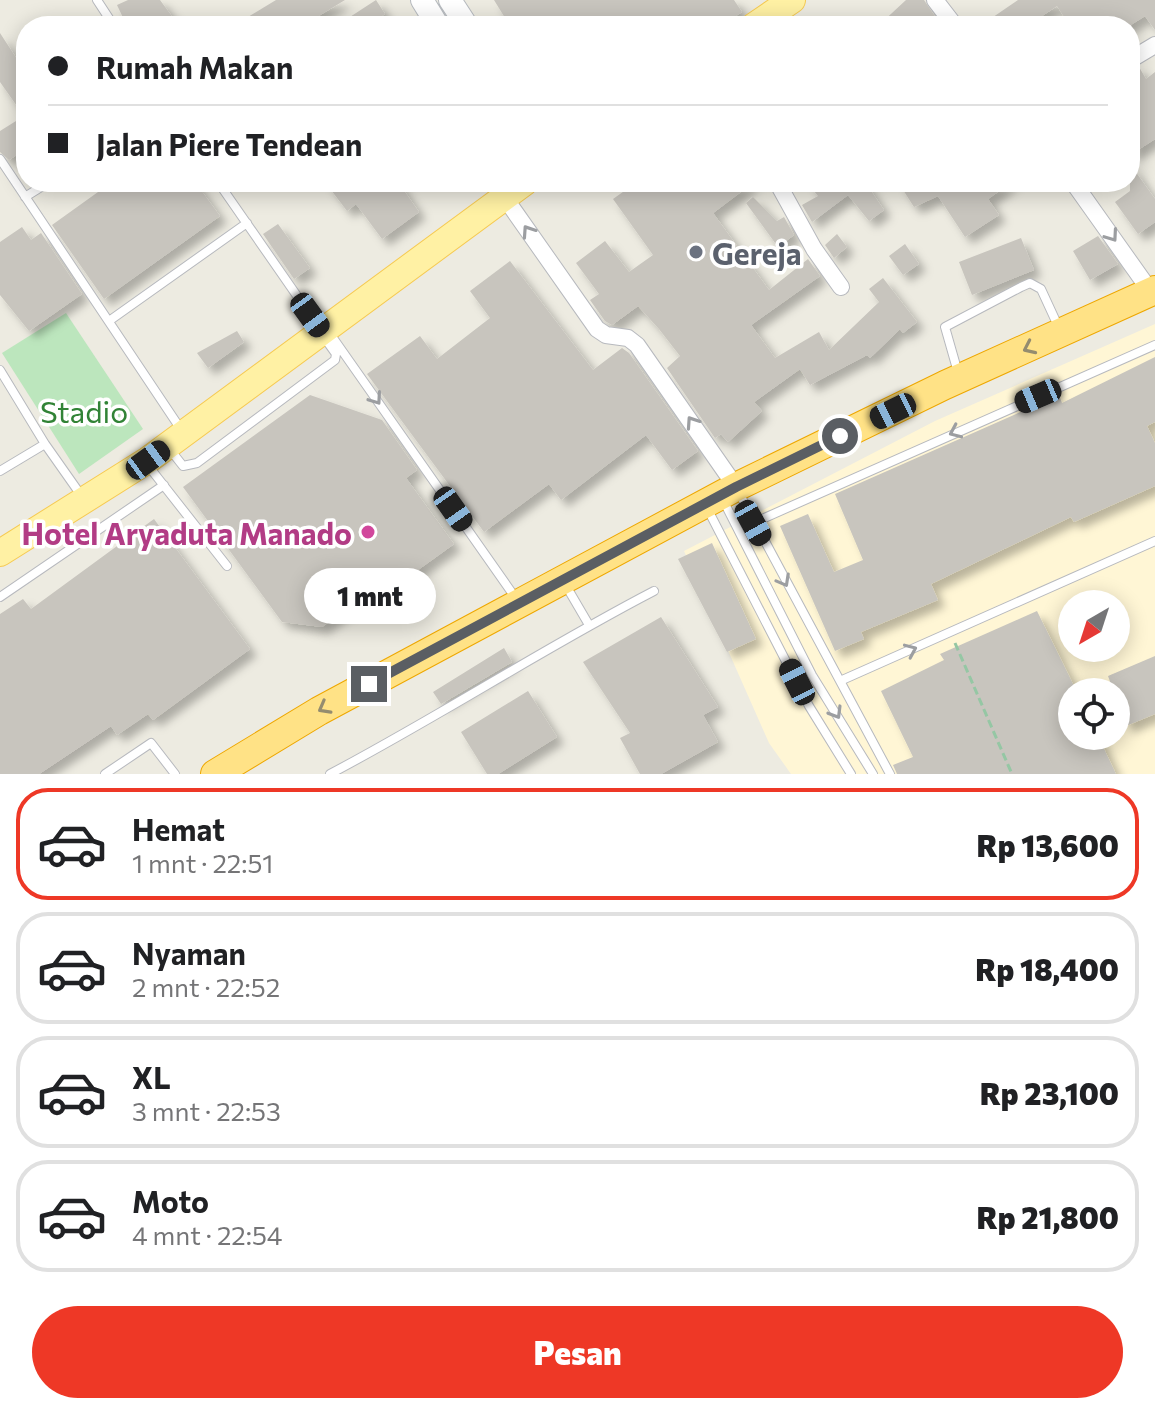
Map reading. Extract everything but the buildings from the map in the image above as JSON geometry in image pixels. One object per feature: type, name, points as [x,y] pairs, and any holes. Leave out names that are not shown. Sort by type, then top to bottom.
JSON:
[{"type":"highway","points":[[215,774],[319,711],[720,496],[1062,333],[1154,295]]},
{"type":"main road","points":[[764,16],[792,0]]},
{"type":"main road","points":[[0,553],[175,444],[326,335],[512,192]]},
{"type":"main road","points":[[0,564],[157,476],[175,444]]},
{"type":"street","points":[[935,0],[947,16]]},
{"type":"street","points":[[516,192],[597,329],[606,335],[628,338],[643,352],[720,496]]},
{"type":"street","points":[[783,192],[814,249],[841,287]]},
{"type":"street","points":[[1080,192],[1154,295]]},
{"type":"lane","points":[[0,159],[16,183]]},
{"type":"lane","points":[[22,192],[109,321],[175,444]]},
{"type":"lane","points":[[25,197],[33,192]]},
{"type":"lane","points":[[225,192],[519,603]]},
{"type":"lane","points":[[109,321],[247,223]]},
{"type":"lane","points":[[961,380],[944,332],[945,327],[1021,287],[1030,283],[1041,289],[1062,333]]},
{"type":"lane","points":[[753,523],[1155,345]]},
{"type":"lane","points":[[0,370],[84,500]]},
{"type":"lane","points":[[0,471],[45,444]]},
{"type":"lane","points":[[0,597],[157,476],[227,566]]},
{"type":"lane","points":[[720,496],[753,523],[890,774]]},
{"type":"lane","points":[[720,496],[809,706],[851,774]]},
{"type":"lane","points":[[720,496],[812,675],[873,774]]},
{"type":"lane","points":[[840,681],[1155,541]]},
{"type":"lane","points":[[563,580],[589,625]]},
{"type":"lane","points":[[330,774],[429,722],[589,625],[654,591]]},
{"type":"lane","points":[[105,774],[151,743],[175,774]]},
{"type":"path","points":[[951,632],[1012,774]]},
{"type":"shaded area","points":[[1155,324],[1155,774],[791,774],[769,743],[684,551],[935,421]]},
{"type":"green space","name":"Stadio","points":[[66,313],[143,429],[79,474],[2,353]]},
{"type":"place","name":"Gereja","points":[[696,252]]},
{"type":"place","name":"Hotel Aryaduta Manado","points":[[368,532]]},
{"type":"route","points":[[369,684],[736,487],[840,436]]}]
